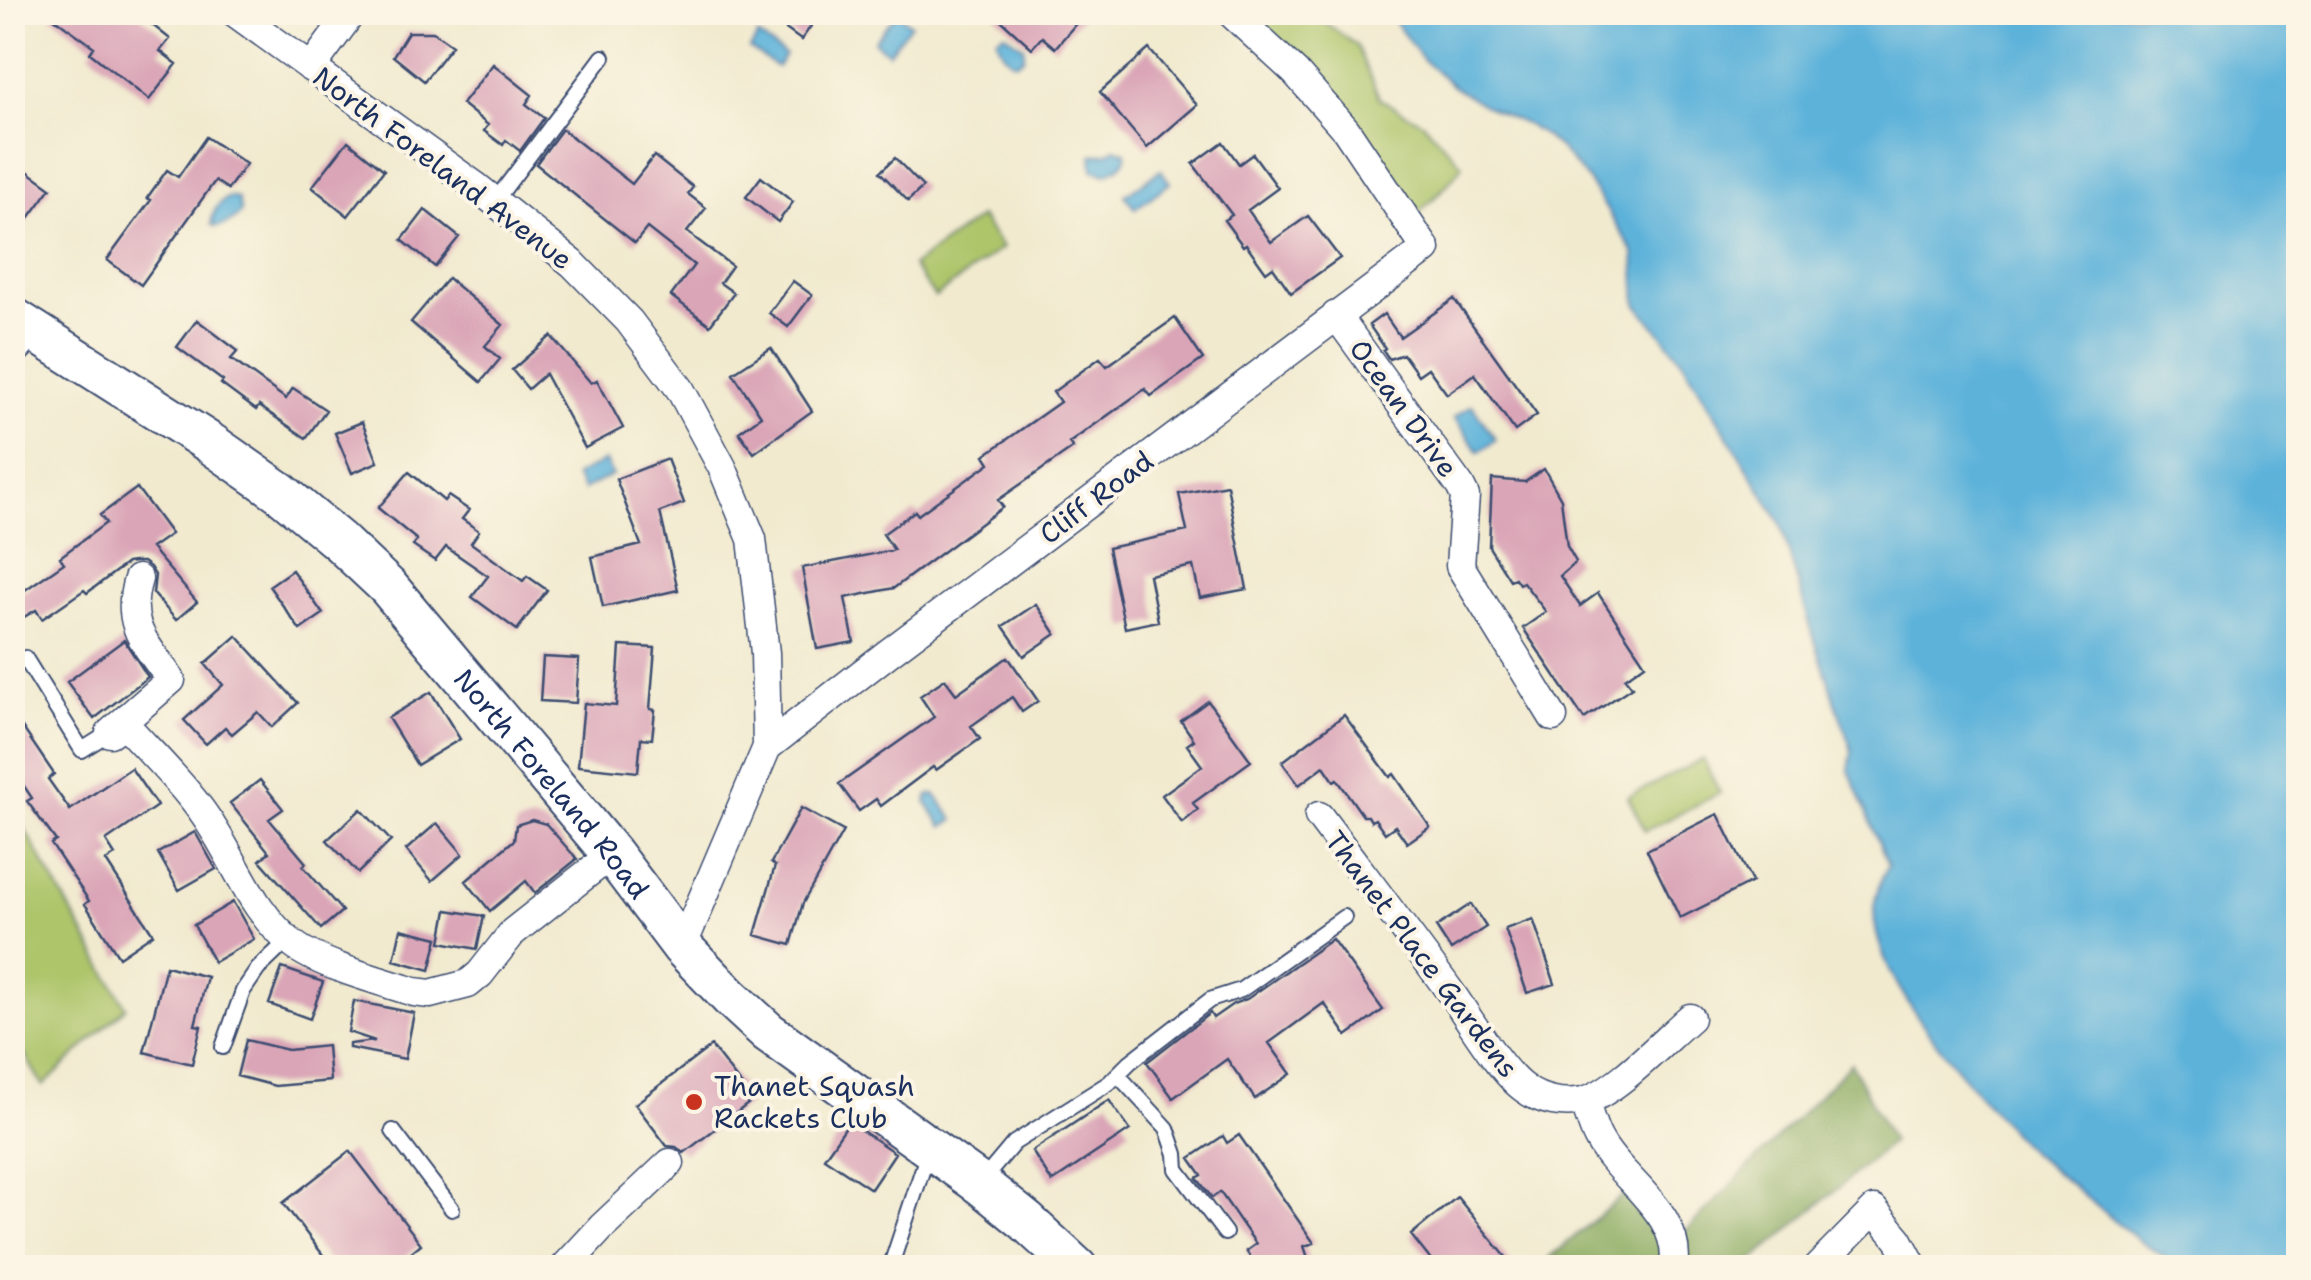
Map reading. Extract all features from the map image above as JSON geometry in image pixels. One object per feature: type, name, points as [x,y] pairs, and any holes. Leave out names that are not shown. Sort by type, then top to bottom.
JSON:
[{"type":"main road","name":"North Foreland Road","points":[[21,338],[210,443],[280,492],[339,541],[388,587],[612,854],[682,947],[730,997],[768,1032],[980,1184],[1078,1268]]},
{"type":"street","name":"North Foreland Avenue","points":[[234,12],[495,201],[572,263],[629,321],[680,389],[722,468],[752,539],[765,653],[768,747],[682,947]]},
{"type":"street","points":[[311,68],[352,12]]},
{"type":"street","name":"Cliff Road","points":[[768,747],[1426,249],[1346,130],[1294,72],[1230,12]]},
{"type":"street","name":"Ocean Drive","points":[[1336,315],[1460,486],[1465,496],[1460,566],[1553,717]]},
{"type":"street","points":[[138,579],[132,598],[133,619],[171,680],[116,728],[192,799],[216,833],[247,891],[288,940],[311,956],[414,992],[448,991],[468,984],[480,974],[513,932],[612,854]]},
{"type":"street","name":"Thanet Place Gardens","points":[[1319,816],[1522,1088],[1560,1103],[1584,1101]]},
{"type":"street","points":[[1674,1268],[1676,1253],[1670,1226],[1598,1138],[1584,1101],[1609,1089],[1690,1018]]},
{"type":"street","points":[[564,1268],[602,1227],[658,1191],[670,1163]]},
{"type":"street","points":[[1817,1268],[1874,1210],[1899,1240],[1914,1268]]},
{"type":"lane","points":[[495,201],[603,56]]},
{"type":"lane","points":[[12,663],[25,658],[82,750],[116,728]]},
{"type":"lane","points":[[980,1184],[1014,1143],[1109,1083],[1210,1000],[1241,990],[1344,917]]},
{"type":"lane","points":[[223,1047],[243,990],[288,940]]},
{"type":"lane","points":[[1118,1075],[1166,1128],[1178,1169],[1225,1233]]},
{"type":"lane","points":[[393,1131],[452,1208]]},
{"type":"lane","points":[[890,1268],[930,1147]]},
{"type":"green space","points":[[1242,13],[1315,13],[1356,45],[1380,99],[1422,122],[1463,165],[1419,213],[1404,202]]},
{"type":"green space","points":[[980,217],[1002,248],[935,297],[912,266]]},
{"type":"green space","points":[[1703,759],[1720,793],[1645,831],[1628,797]]},
{"type":"green space","points":[[13,809],[126,1007],[43,1086],[13,1035]]},
{"type":"green space","points":[[1851,1063],[1892,1142],[1745,1267],[1538,1268],[1635,1185],[1667,1236],[1686,1231]]},
{"type":"water","points":[[897,13],[911,24],[888,53],[874,41]]},
{"type":"water","points":[[1383,13],[2298,13],[2298,1267],[2178,1267],[2136,1238],[2027,1149],[1932,1036],[1909,1004],[1878,939],[1874,909],[1888,865],[1849,770],[1852,751],[1780,522],[1683,361],[1637,304],[1634,253],[1588,180],[1546,137],[1454,87],[1423,60],[1393,20]]},
{"type":"water","points":[[1005,33],[1024,47],[1024,57],[1017,62],[1007,57],[1000,46],[997,38]]},
{"type":"water","points":[[758,36],[785,55],[777,67],[750,49]]},
{"type":"water","points":[[1115,148],[1126,152],[1121,166],[1107,174],[1093,170],[1092,155]]},
{"type":"water","points":[[1161,170],[1170,183],[1135,209],[1125,195]]},
{"type":"water","points":[[230,197],[238,199],[241,213],[223,225],[212,225],[216,208]]},
{"type":"water","points":[[1472,405],[1496,440],[1479,452],[1454,417]]},
{"type":"water","points":[[605,461],[612,475],[583,490],[575,476]]},
{"type":"water","points":[[929,795],[936,795],[954,820],[943,827],[926,802]]},
{"type":"building","points":[[46,12],[136,12],[170,39],[160,51],[177,64],[149,100],[90,53],[94,47]]},
{"type":"building","points":[[762,12],[821,12],[801,40]]},
{"type":"building","points":[[992,12],[1086,12],[1055,48],[1042,37],[1032,48]]},
{"type":"building","points":[[408,32],[433,32],[452,45],[424,81],[393,56]]},
{"type":"building","points":[[1149,49],[1197,105],[1147,148],[1100,92]]},
{"type":"building","points":[[493,64],[532,95],[526,104],[544,118],[520,151],[506,140],[503,145],[484,131],[488,125],[462,104]]},
{"type":"building","points":[[562,129],[632,184],[654,156],[693,187],[688,194],[706,208],[687,232],[732,266],[720,283],[734,293],[710,325],[671,296],[694,265],[647,228],[635,243],[536,164]]},
{"type":"building","points":[[206,137],[246,164],[228,189],[215,181],[141,285],[107,260],[151,200],[147,198],[167,170],[178,177]]},
{"type":"building","points":[[348,141],[384,170],[348,216],[312,187]]},
{"type":"building","points":[[1223,142],[1239,164],[1253,154],[1278,188],[1248,210],[1271,242],[1308,216],[1340,258],[1291,293],[1273,267],[1266,272],[1246,244],[1243,246],[1224,220],[1232,215],[1193,164]]},
{"type":"building","points":[[895,158],[923,187],[908,201],[880,172]]},
{"type":"building","points":[[12,160],[51,188],[12,241]]},
{"type":"building","points":[[761,177],[793,202],[778,222],[746,197]]},
{"type":"building","points":[[425,210],[459,237],[435,267],[402,240]]},
{"type":"building","points":[[448,278],[503,325],[485,346],[500,359],[481,382],[411,322]]},
{"type":"building","points":[[793,281],[812,295],[788,327],[769,313]]},
{"type":"building","points":[[1454,299],[1537,415],[1515,431],[1475,374],[1447,394],[1428,368],[1418,375],[1403,354],[1389,359],[1369,325],[1384,314],[1400,337]]},
{"type":"building","points":[[1175,318],[1203,359],[1151,396],[1145,389],[1069,443],[1073,448],[998,500],[1003,507],[894,588],[845,598],[854,642],[817,649],[802,568],[894,550],[883,534],[915,511],[918,515],[990,463],[985,455],[1060,402],[1053,392],[1100,358],[1107,366]]},
{"type":"building","points":[[197,320],[238,351],[231,359],[286,399],[293,388],[326,410],[306,438],[259,406],[256,410],[177,347]]},
{"type":"building","points":[[551,336],[591,383],[597,380],[623,428],[585,448],[545,374],[528,389],[512,370]]},
{"type":"building","points":[[771,348],[812,411],[754,453],[739,432],[761,416],[733,373]]},
{"type":"building","points":[[362,422],[378,462],[352,473],[335,433]]},
{"type":"building","points":[[667,459],[684,503],[660,512],[678,590],[603,607],[592,557],[641,545],[616,479]]},
{"type":"building","points":[[1544,469],[1561,499],[1567,546],[1576,562],[1560,576],[1580,606],[1598,593],[1645,664],[1625,678],[1632,687],[1584,719],[1523,628],[1546,612],[1523,582],[1510,580],[1489,547],[1492,479],[1525,482]]},
{"type":"building","points":[[409,472],[444,501],[448,496],[469,510],[462,519],[479,531],[471,543],[523,581],[527,576],[547,590],[517,630],[472,597],[488,576],[446,547],[435,561],[413,546],[417,540],[378,508]]},
{"type":"building","points":[[1227,485],[1247,589],[1200,598],[1193,566],[1149,575],[1158,621],[1125,628],[1108,548],[1187,531],[1179,494]]},
{"type":"building","points":[[137,488],[171,534],[151,548],[197,602],[176,620],[153,593],[155,575],[150,567],[134,562],[42,619],[36,610],[12,624],[12,599],[64,563],[60,557],[106,523],[100,515]]},
{"type":"building","points":[[292,570],[323,614],[300,630],[269,586]]},
{"type":"building","points":[[1036,604],[1056,634],[1024,656],[1003,626]]},
{"type":"building","points":[[237,636],[298,703],[272,727],[258,712],[232,734],[225,727],[206,744],[184,720],[223,685],[205,664]]},
{"type":"building","points":[[124,640],[148,677],[94,719],[67,682]]},
{"type":"building","points":[[620,646],[655,648],[652,739],[641,738],[638,772],[578,766],[584,703],[616,706]]},
{"type":"building","points":[[543,657],[579,659],[576,703],[540,701]]},
{"type":"building","points":[[1008,657],[1038,701],[1022,712],[1012,697],[971,726],[980,739],[936,770],[933,767],[881,806],[876,799],[859,811],[839,784],[934,717],[920,696],[945,679],[956,694]]},
{"type":"building","points":[[431,692],[460,739],[417,765],[388,718]]},
{"type":"building","points":[[1208,701],[1251,761],[1193,803],[1198,810],[1182,823],[1162,795],[1202,766],[1187,745],[1194,740],[1181,721]]},
{"type":"building","points":[[12,712],[54,774],[48,779],[70,810],[131,768],[157,806],[106,841],[115,855],[106,861],[153,934],[119,957],[85,904],[89,901],[51,844],[56,841],[27,801],[32,798],[12,768]]},
{"type":"building","points":[[1344,715],[1390,777],[1394,774],[1430,827],[1407,843],[1395,826],[1385,833],[1375,819],[1363,816],[1324,766],[1299,785],[1282,762]]},
{"type":"building","points":[[260,780],[283,809],[269,819],[342,911],[321,929],[260,860],[269,852],[230,803]]},
{"type":"building","points":[[801,808],[843,831],[803,903],[791,945],[755,935],[775,866],[771,863]]},
{"type":"building","points":[[361,809],[391,841],[358,873],[327,840]]},
{"type":"building","points":[[1718,814],[1752,882],[1680,918],[1647,850]]},
{"type":"building","points":[[532,820],[546,824],[577,859],[535,893],[526,881],[490,911],[466,881],[514,840],[516,825]]},
{"type":"building","points":[[437,823],[463,854],[432,881],[406,850]]},
{"type":"building","points":[[195,832],[216,869],[179,890],[158,853]]},
{"type":"building","points":[[233,902],[254,939],[214,962],[194,925]]},
{"type":"building","points":[[1471,904],[1486,927],[1451,950],[1436,927]]},
{"type":"building","points":[[447,910],[484,916],[477,949],[441,942]]},
{"type":"building","points":[[1533,919],[1555,984],[1527,993],[1505,929]]},
{"type":"building","points":[[401,929],[438,938],[430,970],[394,960]]},
{"type":"building","points":[[1332,939],[1383,1010],[1347,1036],[1324,1003],[1269,1043],[1291,1074],[1255,1099],[1227,1059],[1173,1098],[1147,1062],[1210,1013],[1213,1018],[1247,999]]},
{"type":"building","points":[[166,966],[207,977],[195,1025],[201,1026],[192,1064],[144,1052]]},
{"type":"building","points":[[282,968],[323,982],[310,1019],[269,1004]]},
{"type":"building","points":[[354,1001],[414,1013],[405,1059],[349,1048],[349,1044],[375,1041],[348,1032]]},
{"type":"building","points":[[246,1040],[288,1050],[327,1046],[330,1081],[275,1086],[237,1076]]},
{"type":"building","name":"Thanet Squash Rackets Club","points":[[711,1046],[753,1100],[684,1153],[667,1146],[635,1104]]},
{"type":"building","points":[[1109,1100],[1130,1130],[1052,1182],[1032,1151]]},
{"type":"building","points":[[849,1122],[895,1153],[871,1189],[824,1158]]},
{"type":"building","points":[[1239,1135],[1314,1243],[1304,1246],[1308,1258],[1293,1268],[1258,1268],[1246,1251],[1256,1244],[1220,1192],[1212,1198],[1197,1178],[1202,1175],[1190,1158],[1223,1136],[1227,1143]]},
{"type":"building","points":[[350,1151],[421,1244],[392,1268],[333,1268],[283,1203]]},
{"type":"building","points":[[1457,1197],[1515,1268],[1437,1268],[1411,1235]]},
{"type":"place","name":"Thanet Squash Rackets Club","points":[[694,1102]]}]
